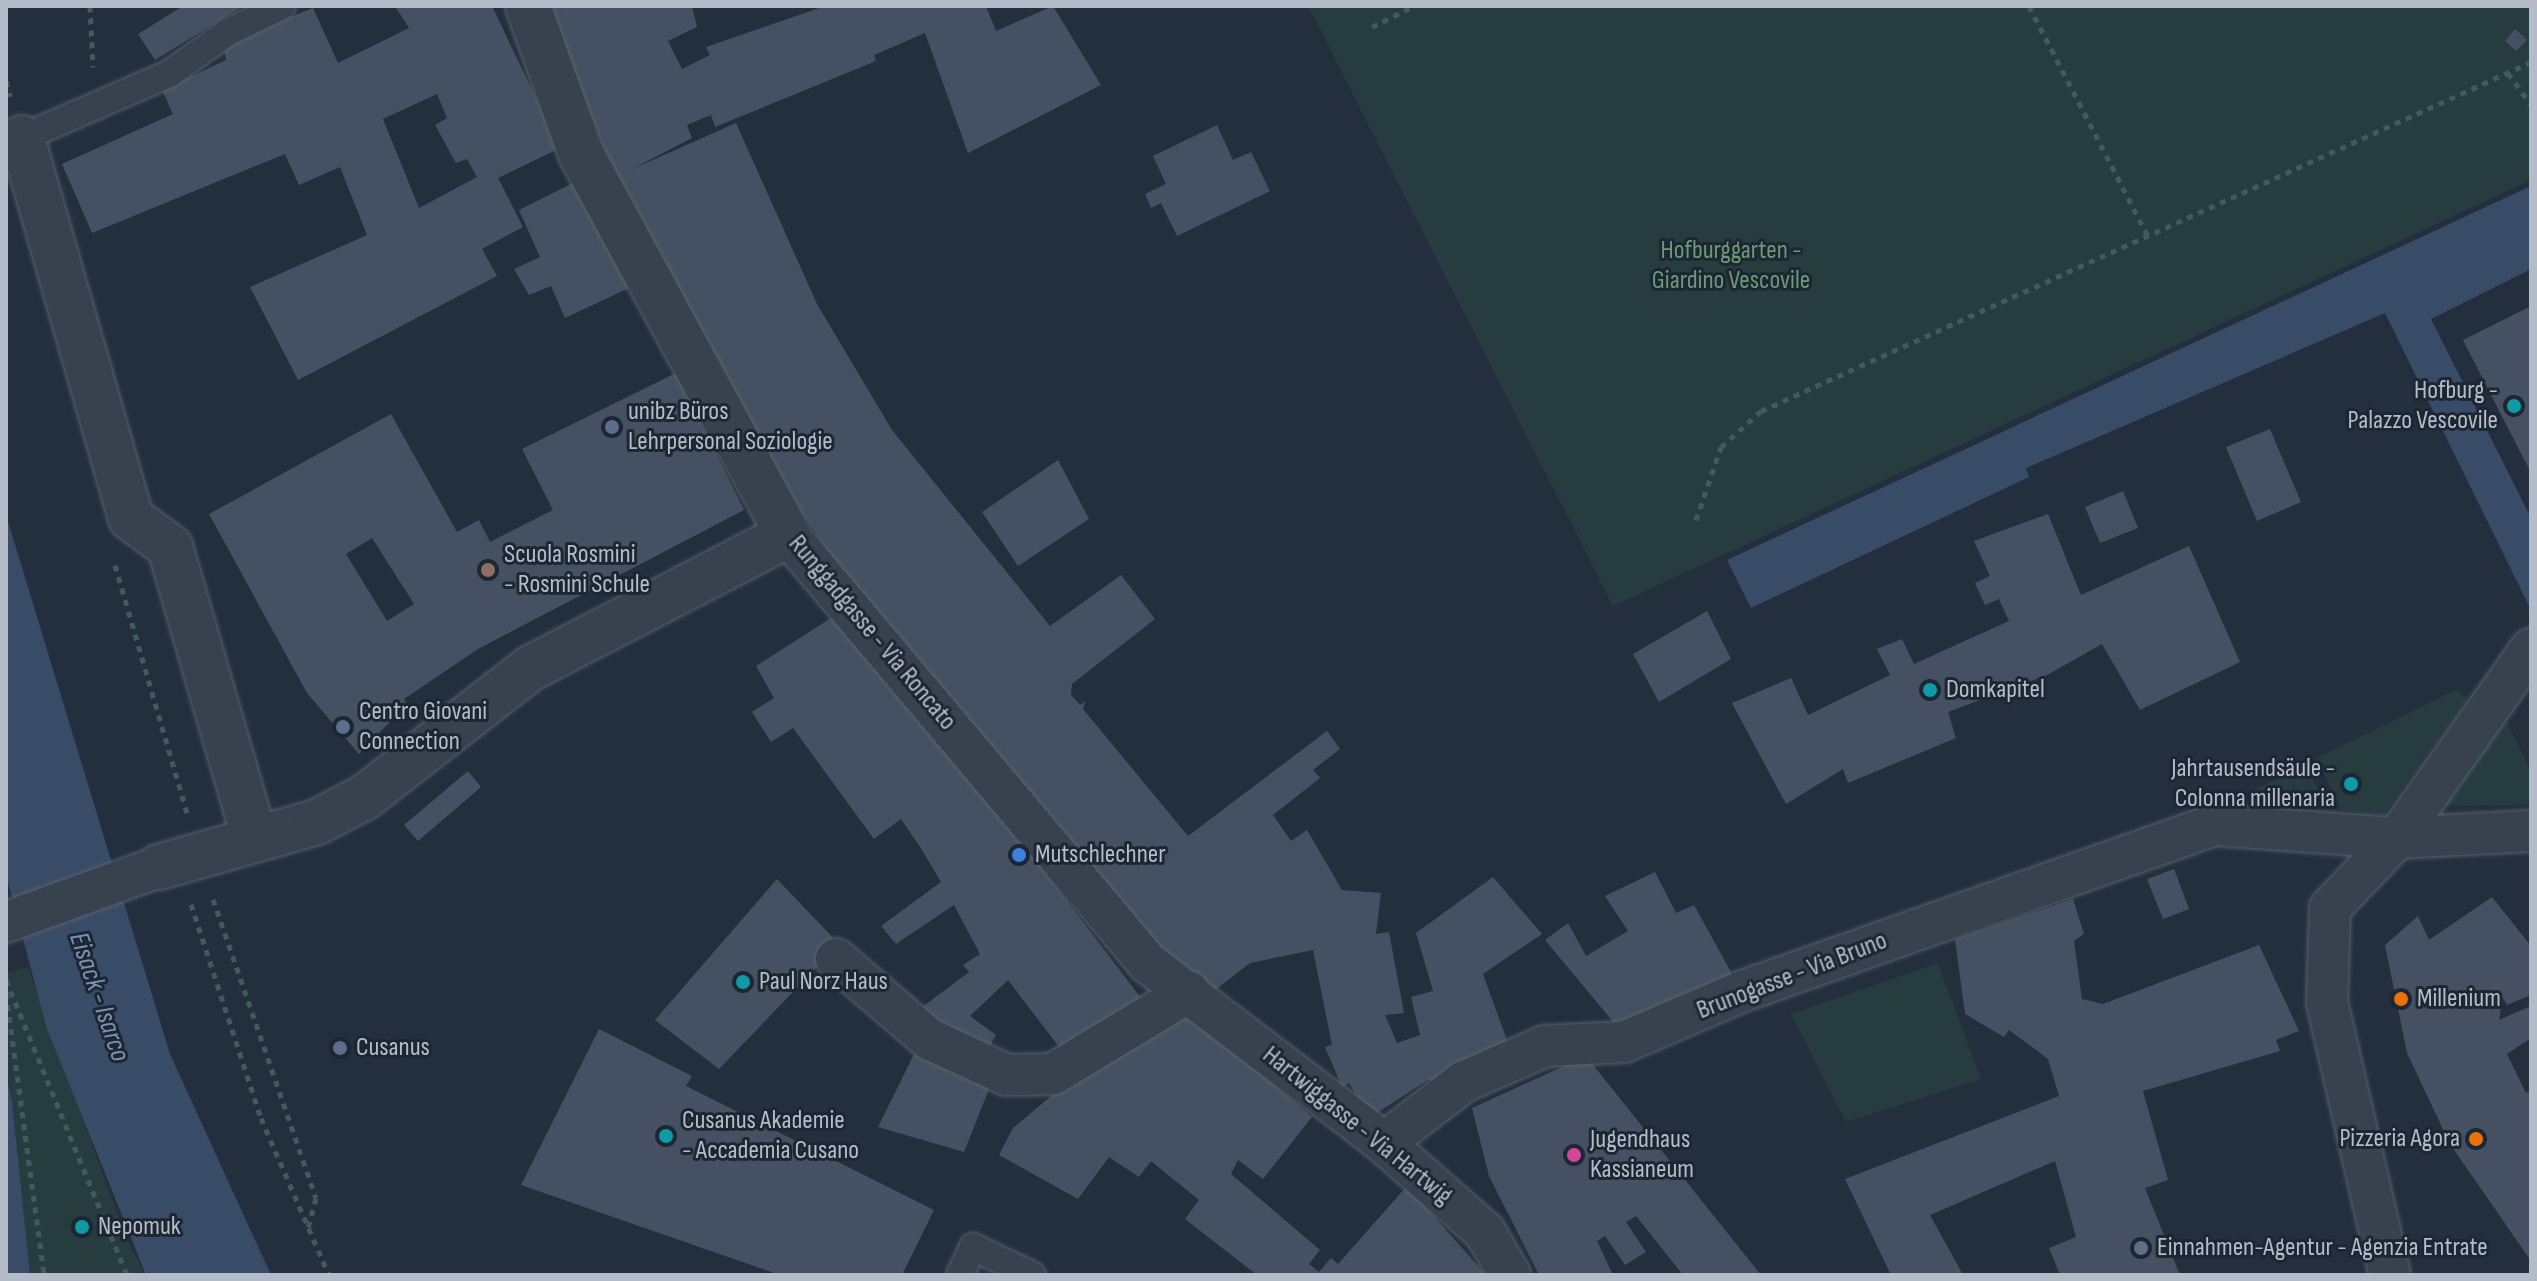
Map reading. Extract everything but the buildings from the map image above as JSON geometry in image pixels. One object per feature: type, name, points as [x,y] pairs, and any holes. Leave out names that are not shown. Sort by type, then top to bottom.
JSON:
[{"type":"street","name":"Runggadgasse - Via Roncato","points":[[528,6],[581,154],[788,535],[1148,963],[1189,992]]},
{"type":"street","points":[[22,138],[131,518],[170,547],[255,840]]},
{"type":"street","points":[[6,922],[174,878],[255,840],[365,797],[531,668],[788,535]]},
{"type":"street","points":[[2390,1275],[2327,1003],[2330,908],[2397,838],[2531,649]]},
{"type":"street","name":"Brunogasse - Via Bruno","points":[[1384,1143],[1463,1082],[1545,1046],[1624,1042],[1743,991],[2214,825],[2397,838]]},
{"type":"street","points":[[2397,838],[2531,831]]},
{"type":"street","points":[[836,959],[929,1039],[1007,1075],[1053,1074],[1189,992]]},
{"type":"street","name":"Hartwiggasse - Via Hartwig","points":[[1189,992],[1384,1143],[1485,1232],[1510,1275]]},
{"type":"lane","points":[[22,138],[169,74],[228,32],[282,6]]},
{"type":"lane","points":[[960,1275],[973,1247],[1032,1275]]},
{"type":"path","points":[[90,6],[94,69],[108,101]]},
{"type":"path","points":[[1372,27],[1414,6]]},
{"type":"path","points":[[2029,6],[2150,240]]},
{"type":"path","points":[[1696,520],[1721,447],[1761,411],[2150,240],[2531,62]]},
{"type":"path","points":[[2508,73],[2531,105]]},
{"type":"path","points":[[174,878],[256,1103],[307,1232],[329,1275]]},
{"type":"path","points":[[212,898],[316,1198],[307,1232]]},
{"type":"path","points":[[6,980],[127,1275]]},
{"type":"path","points":[[6,993],[44,1275]]},
{"type":"green space","name":"Hofburggarten - Giardino Vescovile","points":[[1308,6],[2531,6],[2531,180],[1613,606]]},
{"type":"green space","points":[[2455,690],[2468,698],[2384,815],[2341,810],[2317,758]]},
{"type":"green space","points":[[2506,719],[2531,772],[2531,805],[2440,806]]},
{"type":"green space","points":[[2306,765],[2327,809],[2249,805],[2250,792]]},
{"type":"green space","points":[[1938,963],[1981,1079],[1846,1122],[1791,1014]]},
{"type":"green space","points":[[28,967],[124,1232],[145,1275],[30,1275],[6,1076],[6,973]]},
{"type":"water","points":[[2531,186],[2531,269],[2431,319],[2531,518],[2531,610],[2385,313],[2026,468],[2029,477],[1751,608],[1727,560]]},
{"type":"water","name":"Eisack - Isarco","points":[[6,515],[170,1054],[271,1275],[146,1275],[47,1029],[6,875]]},
{"type":"water","points":[[6,1076],[12,1102],[30,1275],[6,1275]]},
{"type":"place","name":"Hofburg - Palazzo Vescovile","points":[[2514,406]]},
{"type":"place","name":"unibz Büros Lehrpersonal Soziologie","points":[[612,427]]},
{"type":"place","name":"Scuola Rosmini - Rosmini Schule","points":[[488,570]]},
{"type":"place","name":"Domkapitel","points":[[1930,690]]},
{"type":"place","name":"Centro Giovani Connection","points":[[343,727]]},
{"type":"place","name":"Jahrtausendsäule - Colonna millenaria","points":[[2351,784]]},
{"type":"place","name":"Mutschlechner","points":[[1019,855]]},
{"type":"place","name":"Paul Norz Haus","points":[[743,982]]},
{"type":"place","name":"Millenium","points":[[2401,999]]},
{"type":"place","name":"Cusanus","points":[[340,1048]]},
{"type":"place","name":"Cusanus Akademie - Accademia Cusano","points":[[666,1136]]},
{"type":"place","name":"Pizzeria Agora","points":[[2476,1139]]},
{"type":"place","name":"Jugendhaus Kassianeum","points":[[1574,1155]]},
{"type":"place","name":"Nepomuk","points":[[82,1227]]},
{"type":"place","name":"Einnahmen-Agentur - Agenzia Entrate","points":[[2141,1248]]}]
